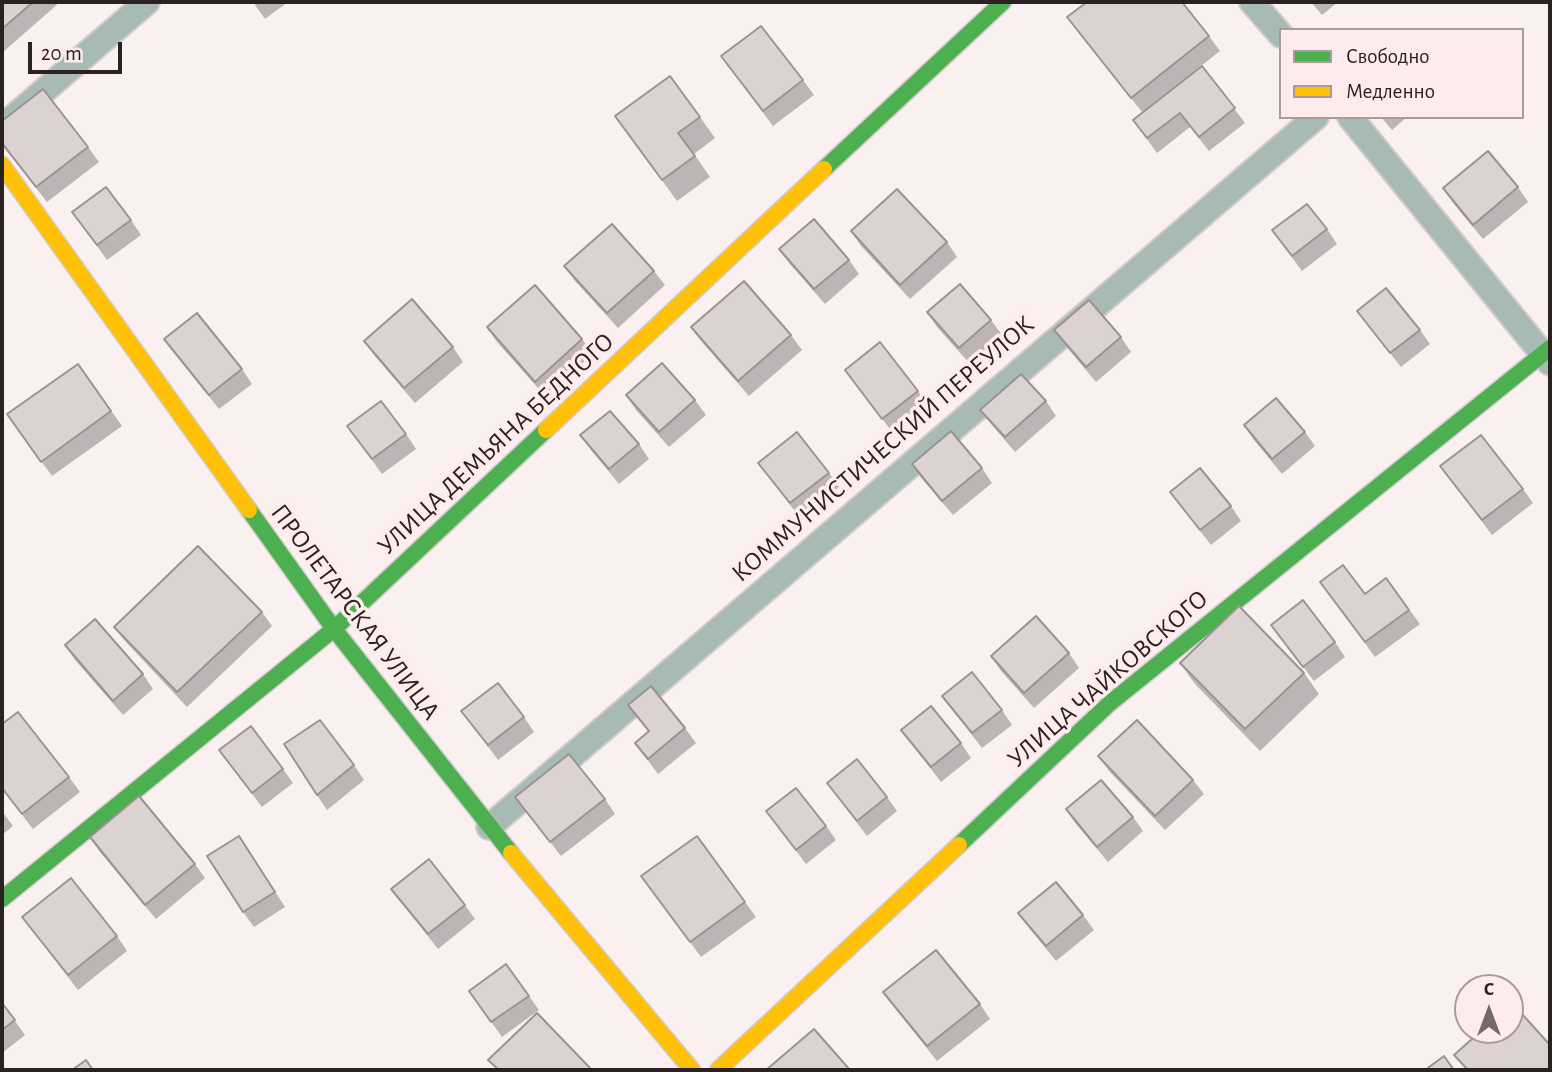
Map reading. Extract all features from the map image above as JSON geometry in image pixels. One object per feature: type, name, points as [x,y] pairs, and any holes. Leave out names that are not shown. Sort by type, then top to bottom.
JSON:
[{"type":"street","points":[[2,127],[147,2]]},
{"type":"street","name":"УЛИЦА ДЕМЬЯНА БЕДНОГО","points":[[2,899],[334,629],[1003,2]]},
{"type":"street","points":[[1252,2],[1279,34]]},
{"type":"street","name":"КОММУНИСТИЧЕСКИЙ ПЕРЕУЛОК","points":[[489,827],[1314,119]]},
{"type":"street","points":[[1352,119],[1548,355]]},
{"type":"street","name":"ПРОЛЕТАРСКАЯ УЛИЦА","points":[[2,165],[334,629],[489,827],[692,1070]]},
{"type":"street","name":"УЛИЦА ЧАЙКОВСКОГО","points":[[718,1070],[1110,703],[1548,355]]},
{"type":"building","points":[[2,2],[33,2],[2,29]]},
{"type":"building","points":[[1087,2],[1182,2],[1209,36],[1131,98],[1067,17]]},
{"type":"building","points":[[761,26],[803,80],[763,111],[721,56]]},
{"type":"building","points":[[1202,66],[1235,108],[1199,137],[1180,113],[1147,138],[1133,120]]},
{"type":"building","points":[[670,76],[700,117],[678,133],[695,156],[662,180],[615,116]]},
{"type":"building","points":[[43,89],[88,147],[36,187],[2,143],[2,121]]},
{"type":"building","points":[[1488,151],[1518,187],[1473,225],[1443,188]]},
{"type":"building","points":[[106,187],[131,220],[97,245],[72,212]]},
{"type":"building","points":[[897,189],[947,242],[900,285],[851,231]]},
{"type":"building","points":[[1307,204],[1327,229],[1292,256],[1272,230]]},
{"type":"building","points":[[814,219],[849,260],[814,289],[779,249]]},
{"type":"building","points":[[612,224],[654,271],[607,313],[564,266]]},
{"type":"building","points":[[744,281],[791,335],[738,381],[691,327]]},
{"type":"building","points":[[960,284],[991,320],[959,348],[927,312]]},
{"type":"building","points":[[535,285],[582,339],[535,382],[487,327]]},
{"type":"building","points":[[1386,288],[1420,330],[1390,353],[1357,311]]},
{"type":"building","points":[[412,299],[453,347],[404,388],[364,341]]},
{"type":"building","points":[[1089,300],[1121,337],[1086,367],[1054,330]]},
{"type":"building","points":[[197,313],[242,369],[209,395],[164,339]]},
{"type":"building","points":[[880,342],[918,391],[882,419],[845,370]]},
{"type":"building","points":[[662,363],[695,400],[659,432],[626,395]]},
{"type":"building","points":[[78,364],[111,411],[41,462],[7,414]]},
{"type":"building","points":[[1021,374],[1046,401],[1005,437],[980,410]]},
{"type":"building","points":[[1276,398],[1305,432],[1272,459],[1244,425]]},
{"type":"building","points":[[381,401],[406,434],[372,459],[347,426]]},
{"type":"building","points":[[610,411],[639,444],[609,469],[580,435]]},
{"type":"building","points":[[951,431],[982,468],[942,501],[912,464]]},
{"type":"building","points":[[797,432],[829,473],[790,503],[758,463]]},
{"type":"building","points":[[1481,435],[1523,489],[1482,520],[1440,466]]},
{"type":"building","points":[[1200,468],[1231,506],[1200,530],[1170,492]]},
{"type":"building","points":[[198,546],[262,612],[177,692],[114,627]]},
{"type":"building","points":[[1343,565],[1365,594],[1386,578],[1409,610],[1365,642],[1320,582]]},
{"type":"building","points":[[1303,600],[1335,642],[1303,667],[1271,625]]},
{"type":"building","points":[[1239,606],[1304,673],[1245,729],[1180,663]]},
{"type":"building","points":[[1036,616],[1069,653],[1024,693],[991,656]]},
{"type":"building","points":[[95,619],[143,674],[113,701],[65,645]]},
{"type":"building","points":[[972,672],[1002,710],[972,733],[942,696]]},
{"type":"building","points":[[498,683],[524,717],[488,745],[461,711]]},
{"type":"building","points":[[651,686],[685,728],[648,759],[635,743],[649,731],[628,705]]},
{"type":"building","points":[[931,706],[961,743],[931,767],[901,730]]},
{"type":"building","points":[[18,712],[69,777],[22,814],[2,788],[2,724]]},
{"type":"building","points":[[320,720],[354,765],[317,795],[284,744]]},
{"type":"building","points":[[1137,720],[1193,780],[1155,816],[1098,756]]},
{"type":"building","points":[[251,726],[283,769],[252,793],[219,750]]},
{"type":"building","points":[[569,754],[605,799],[550,842],[515,797]]},
{"type":"building","points":[[857,759],[887,797],[857,821],[827,783]]},
{"type":"building","points":[[1101,780],[1133,817],[1097,847],[1066,809]]},
{"type":"building","points":[[796,788],[826,826],[796,850],[766,811]]},
{"type":"building","points":[[139,796],[195,864],[145,905],[90,837]]},
{"type":"building","points":[[239,836],[275,892],[243,912],[207,856]]},
{"type":"building","points":[[697,836],[745,902],[690,942],[641,876]]},
{"type":"building","points":[[429,859],[465,905],[428,934],[391,889]]},
{"type":"building","points":[[71,878],[117,936],[68,975],[22,917]]},
{"type":"building","points":[[1056,882],[1083,915],[1046,946],[1018,913]]},
{"type":"building","points":[[936,950],[980,1004],[927,1046],[883,992]]},
{"type":"building","points":[[506,964],[529,996],[491,1022],[469,991]]},
{"type":"building","points":[[2,1003],[15,1020],[2,1030]]},
{"type":"building","points":[[537,1013],[592,1070],[499,1070],[488,1060]]},
{"type":"building","points":[[1524,1016],[1550,1045],[1550,1070],[1468,1070],[1454,1055],[1466,1044],[1524,1044]]},
{"type":"building","points":[[814,1029],[850,1070],[766,1070]]},
{"type":"building","points":[[1444,1056],[1454,1070],[1425,1070]]},
{"type":"building","points":[[86,1060],[93,1070],[72,1070]]},
{"type":"traffic: fast","points":[[824,169],[1003,2]]},
{"type":"traffic: fast","points":[[959,845],[1110,703],[1550,348]]},
{"type":"traffic: fast","points":[[2,899],[334,629],[546,430]]},
{"type":"traffic: fast","points":[[249,510],[334,629],[511,853]]},
{"type":"traffic: slow","points":[[2,165],[249,510]]},
{"type":"traffic: slow","points":[[546,430],[824,169]]},
{"type":"traffic: slow","points":[[718,1070],[959,845]]},
{"type":"traffic: slow","points":[[511,853],[692,1070]]}]
